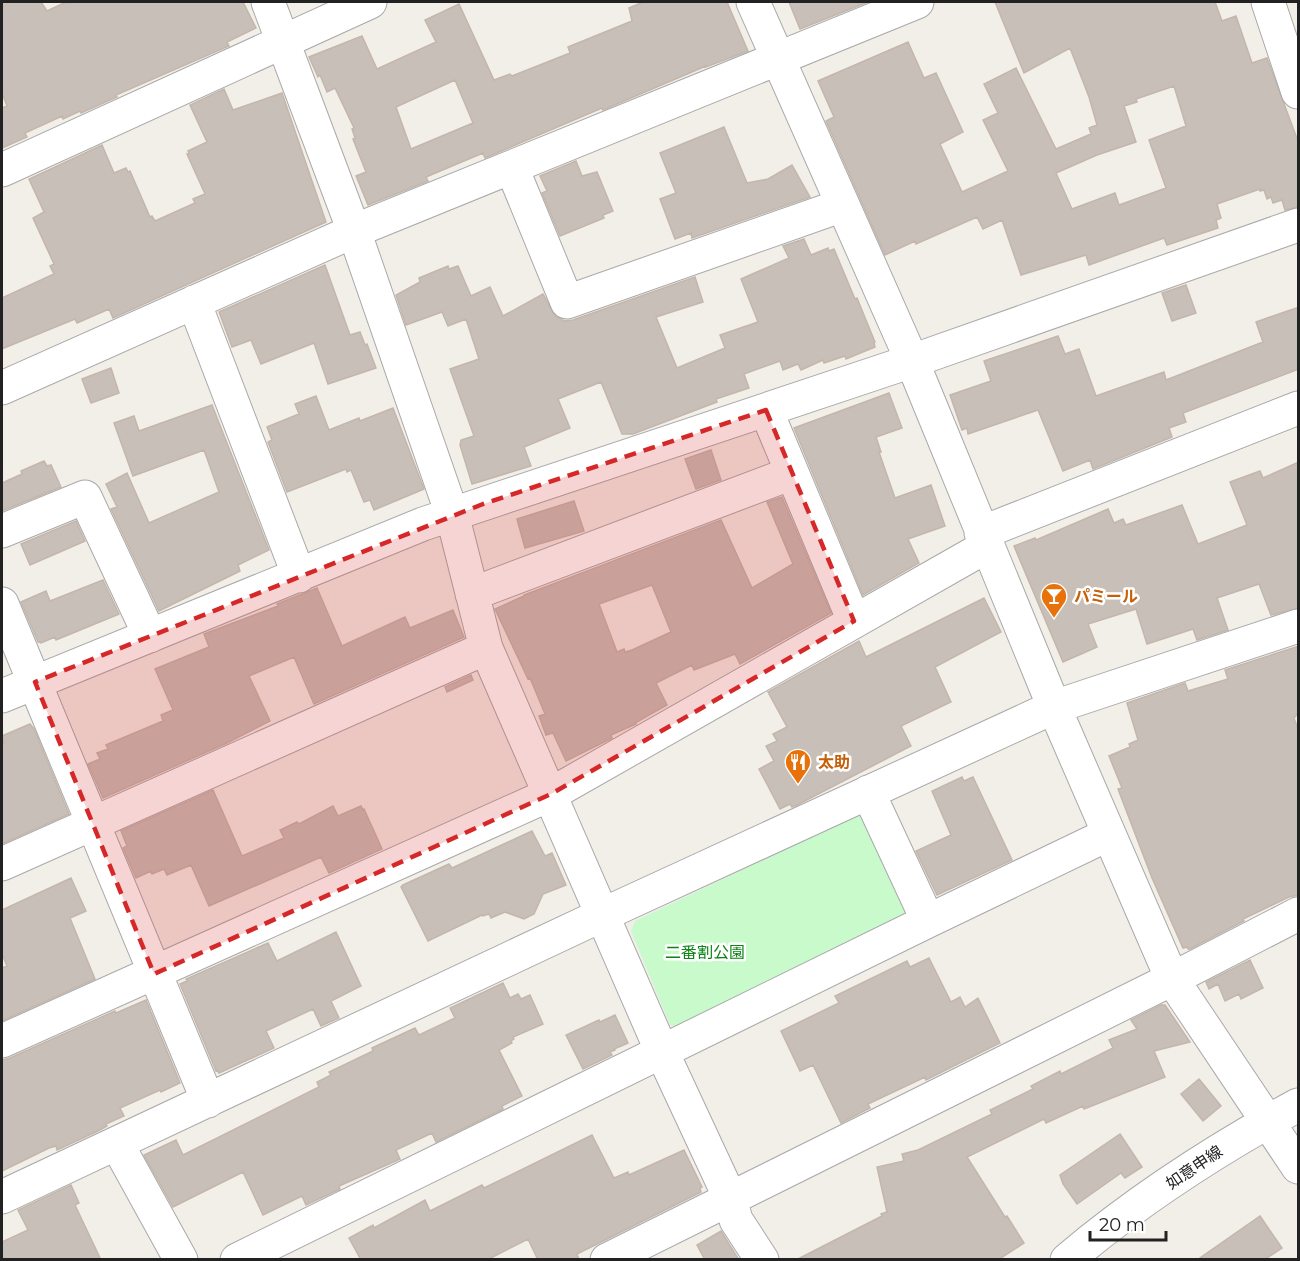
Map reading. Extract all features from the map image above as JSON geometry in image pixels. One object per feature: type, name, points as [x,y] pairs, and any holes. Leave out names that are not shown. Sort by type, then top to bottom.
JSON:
[{"type":"street","points":[[268,2],[354,231],[452,514],[486,648],[662,1052],[730,1198],[736,1220],[762,1260]]},
{"type":"street","points":[[2,170],[370,2]]},
{"type":"street","points":[[753,2],[912,361],[1054,707],[1172,979],[1299,1167]]},
{"type":"street","points":[[2,388],[354,231],[917,2]]},
{"type":"street","points":[[1280,10],[1299,92]]},
{"type":"street","points":[[512,168],[567,302],[843,205]]},
{"type":"street","points":[[2,696],[423,524],[912,361],[1299,225]]},
{"type":"street","points":[[194,302],[299,576]]},
{"type":"street","points":[[2,1041],[551,794],[854,621],[984,539],[1299,408]]},
{"type":"street","points":[[766,410],[854,621]]},
{"type":"street","points":[[472,594],[792,474]]},
{"type":"street","points":[[2,531],[85,497],[150,636]]},
{"type":"street","points":[[2,604],[208,1101]]},
{"type":"street","points":[[2,1197],[602,915],[1054,707],[1299,626]]},
{"type":"street","points":[[2,864],[486,648]]},
{"type":"street","points":[[868,792],[928,921]]},
{"type":"street","points":[[237,1260],[1109,834]]},
{"type":"street","points":[[607,1260],[1299,914]]},
{"type":"street","name":"如意申線","points":[[1067,1260],[1092,1238],[1206,1157],[1299,1105]]},
{"type":"street","points":[[117,1144],[181,1260]]},
{"type":"highlighted area","points":[[766,410],[854,621],[551,794],[154,974],[35,682],[483,504]]},
{"type":"green space","name":"二番割公園","points":[[857,815],[868,819],[910,908],[907,919],[683,1029],[670,1025],[631,931],[635,921]]},
{"type":"building","points":[[2,2],[41,2],[47,11],[66,2],[243,2],[256,28],[227,42],[229,46],[116,95],[117,97],[81,113],[80,111],[63,119],[62,116],[25,133],[27,137],[2,148],[2,108],[7,106],[2,93]]},
{"type":"building","points":[[643,2],[727,2],[748,51],[706,66],[603,110],[602,108],[485,158],[483,153],[426,177],[428,181],[368,205],[356,176],[366,172],[353,139],[355,138],[352,129],[354,128],[335,88],[327,92],[309,57],[362,36],[377,69],[436,42],[425,20],[459,4],[494,80],[510,74],[512,76],[570,53],[568,47],[632,21],[629,8]],"holes":[[[455,80],[473,123],[411,149],[396,107]]]},
{"type":"building","points":[[789,2],[868,2],[800,29]]},
{"type":"building","points":[[995,2],[1215,2],[1222,21],[1236,16],[1252,63],[1267,58],[1299,144],[1299,207],[1285,210],[1282,200],[1273,203],[1271,197],[1267,199],[1264,190],[1260,191],[1260,189],[1217,204],[1221,218],[1216,220],[1218,228],[1167,245],[1164,238],[1089,265],[1086,255],[1021,275],[1002,220],[983,229],[977,217],[885,255],[826,121],[834,117],[818,81],[908,42],[924,78],[936,73],[963,132],[940,144],[962,192],[1008,171],[983,120],[998,113],[984,84],[1016,68],[1056,149],[1091,134],[1089,128],[1097,125],[1070,48],[1024,73]],"holes":[[[1174,86],[1186,126],[1149,140],[1166,188],[1119,205],[1115,193],[1072,209],[1056,173],[1097,155],[1136,142],[1124,106],[1137,102],[1136,99]]]},
{"type":"building","points":[[224,89],[233,110],[282,93],[326,222],[113,318],[109,309],[77,323],[75,319],[2,349],[2,298],[54,274],[50,266],[54,264],[33,218],[44,212],[29,179],[102,145],[114,173],[126,168],[128,172],[130,171],[150,217],[152,216],[155,221],[195,203],[193,199],[205,194],[187,154],[189,154],[188,151],[207,142],[190,105]]},
{"type":"building","points":[[724,127],[747,183],[768,179],[792,165],[810,197],[692,238],[691,233],[675,239],[660,199],[676,193],[660,153]]},
{"type":"building","points":[[576,161],[582,176],[597,172],[613,211],[603,215],[604,218],[560,236],[542,193],[547,191],[540,176]]},
{"type":"building","points":[[804,239],[811,255],[828,248],[829,251],[834,249],[855,299],[857,298],[875,347],[846,359],[845,356],[824,363],[823,360],[801,370],[798,364],[783,370],[780,361],[744,374],[749,388],[716,399],[717,402],[633,434],[622,434],[601,382],[558,399],[570,428],[524,447],[531,466],[472,484],[460,445],[461,440],[474,436],[450,369],[479,359],[466,319],[448,326],[442,312],[406,325],[396,295],[420,282],[419,278],[448,266],[449,269],[458,266],[471,296],[490,287],[503,316],[543,294],[555,316],[564,321],[573,320],[695,277],[703,302],[656,317],[677,368],[725,348],[720,335],[758,322],[741,279],[789,258],[783,246]]},
{"type":"building","points":[[325,265],[350,335],[360,332],[376,368],[328,384],[314,343],[261,364],[251,340],[232,347],[219,312]]},
{"type":"building","points":[[1186,285],[1196,313],[1172,321],[1162,293]]},
{"type":"building","points":[[1299,307],[1299,369],[1183,413],[1186,422],[1169,428],[1172,437],[1093,469],[1090,460],[1063,471],[1038,410],[968,434],[967,428],[962,430],[950,395],[991,381],[984,361],[1058,336],[1065,354],[1079,349],[1096,396],[1164,372],[1166,380],[1263,342],[1256,322]]},
{"type":"building","points":[[111,368],[119,393],[91,403],[82,379]]},
{"type":"building","points":[[889,393],[902,428],[876,437],[895,498],[931,485],[945,526],[908,539],[919,563],[863,595],[794,428]]},
{"type":"building","points":[[316,396],[329,430],[393,408],[424,489],[374,510],[370,500],[364,502],[351,470],[347,472],[346,469],[287,492],[268,442],[272,440],[267,427],[299,414],[295,404]]},
{"type":"building","points":[[212,405],[269,550],[238,565],[240,571],[159,611],[111,509],[117,507],[106,484],[127,473],[149,523],[219,492],[204,450],[133,476],[114,423],[134,416],[139,431]]},
{"type":"building","points":[[711,450],[721,480],[696,489],[685,459]]},
{"type":"building","points":[[44,461],[47,466],[51,465],[61,487],[2,511],[2,483],[22,474],[21,471]]},
{"type":"building","points":[[1299,462],[1299,608],[1271,615],[1259,584],[1217,598],[1228,630],[1197,640],[1193,629],[1147,644],[1136,609],[1088,624],[1097,647],[1063,662],[1014,546],[1035,538],[1036,540],[1108,509],[1114,523],[1123,519],[1126,525],[1182,505],[1198,544],[1247,525],[1230,482],[1260,471],[1263,478]]},
{"type":"building","points":[[782,497],[831,613],[740,664],[735,654],[694,670],[692,665],[656,683],[667,705],[636,724],[611,735],[612,738],[566,761],[553,733],[546,735],[539,716],[545,714],[530,678],[528,679],[495,609],[524,595],[721,520],[752,588],[793,564],[767,502]],"holes":[[[652,585],[671,632],[632,650],[625,652],[624,649],[617,652],[599,604]]]},
{"type":"building","points":[[574,501],[584,531],[525,548],[517,519]]},
{"type":"building","points":[[76,521],[85,541],[30,565],[21,544]]},
{"type":"building","points":[[103,580],[119,614],[56,640],[55,637],[41,643],[38,642],[21,602],[46,591],[50,601]]},
{"type":"building","points":[[317,588],[342,646],[405,617],[410,628],[453,610],[464,637],[314,704],[294,657],[249,676],[270,721],[227,743],[103,798],[88,764],[100,759],[97,753],[108,749],[106,745],[163,721],[161,715],[173,710],[155,669],[209,647],[204,634],[278,606],[277,604]]},
{"type":"building","points":[[984,598],[1001,632],[935,667],[951,702],[901,726],[911,746],[797,805],[792,807],[790,804],[780,809],[759,769],[774,761],[766,746],[777,741],[773,734],[787,727],[768,692],[859,641],[866,657]]},
{"type":"building","points":[[1299,646],[1299,712],[1294,718],[1299,732],[1299,895],[1289,897],[1243,919],[1244,921],[1190,949],[1183,948],[1152,878],[1118,789],[1122,788],[1109,756],[1130,747],[1129,744],[1138,740],[1127,703],[1185,683],[1188,691],[1228,679],[1225,670]]},
{"type":"building","points":[[471,675],[473,680],[447,692],[445,687]]},
{"type":"building","points":[[30,724],[69,814],[2,844],[2,744],[4,743],[2,736]]},
{"type":"building","points":[[962,777],[964,781],[973,777],[1012,860],[937,895],[916,851],[951,835],[932,791]]},
{"type":"building","points":[[213,790],[242,856],[284,838],[280,830],[297,822],[299,824],[333,806],[338,816],[361,806],[382,849],[329,873],[321,857],[209,906],[191,865],[167,875],[164,869],[152,874],[151,871],[136,878],[123,848],[127,846],[121,831]]},
{"type":"building","points":[[532,831],[545,856],[552,853],[566,885],[543,894],[534,914],[524,919],[505,912],[491,918],[489,914],[482,915],[428,941],[401,887],[449,864],[452,868]]},
{"type":"building","points":[[71,878],[86,911],[70,918],[95,979],[2,1021],[2,968],[7,966],[2,954],[2,910]]},
{"type":"building","points":[[336,932],[361,986],[331,1001],[339,1018],[321,1026],[313,1009],[266,1031],[274,1048],[219,1073],[216,1071],[180,984],[187,981],[186,979],[268,943],[277,961]]},
{"type":"building","points":[[929,958],[951,1002],[960,997],[965,1007],[978,998],[1000,1043],[926,1080],[925,1077],[868,1104],[870,1108],[841,1123],[813,1065],[800,1071],[781,1031],[839,1003],[835,996],[907,961],[910,967]]},
{"type":"building","points":[[1250,960],[1263,988],[1241,999],[1239,994],[1225,1001],[1218,984],[1209,989],[1206,982]]},
{"type":"building","points":[[503,983],[510,998],[518,994],[521,999],[530,995],[543,1024],[513,1037],[512,1043],[499,1050],[522,1096],[502,1106],[503,1109],[436,1142],[432,1133],[396,1150],[400,1159],[339,1186],[340,1189],[306,1205],[302,1196],[263,1215],[243,1172],[173,1207],[144,1155],[176,1140],[183,1155],[319,1087],[317,1082],[331,1075],[329,1072],[373,1051],[372,1048],[415,1028],[419,1035],[455,1018],[450,1008]]},
{"type":"building","points":[[146,1000],[180,1083],[120,1108],[124,1116],[106,1124],[107,1126],[98,1131],[57,1150],[56,1146],[49,1148],[2,1171],[2,1060]]},
{"type":"building","points":[[1165,1005],[1190,1042],[1154,1051],[1165,1077],[1084,1109],[1083,1106],[1046,1123],[1044,1119],[967,1157],[1024,1243],[998,1260],[796,1260],[887,1212],[877,1167],[904,1161],[902,1154],[918,1150],[992,1114],[990,1110],[1033,1089],[1031,1086],[1113,1048],[1109,1040],[1137,1029],[1131,1020]]},
{"type":"building","points":[[615,1015],[628,1043],[610,1052],[612,1055],[583,1069],[566,1035]]},
{"type":"building","points":[[1199,1079],[1221,1106],[1203,1121],[1181,1094]]},
{"type":"building","points":[[1120,1134],[1142,1167],[1125,1178],[1121,1173],[1077,1204],[1063,1184],[1060,1175]]},
{"type":"building","points":[[592,1135],[614,1178],[628,1172],[629,1175],[684,1150],[702,1187],[701,1192],[577,1254],[579,1260],[538,1260],[528,1239],[487,1260],[361,1260],[349,1238],[373,1225],[374,1228],[425,1200],[430,1211],[482,1185],[484,1188]]},
{"type":"building","points":[[71,1185],[79,1203],[75,1205],[101,1260],[2,1260],[2,1242],[28,1230],[18,1210]]},
{"type":"building","points":[[1260,1216],[1282,1248],[1264,1260],[1197,1260]]},
{"type":"building","points":[[721,1231],[739,1260],[705,1260],[697,1245]]},
{"type":"place","name":"パミール","points":[[1054,619]]},
{"type":"place","name":"太助","points":[[798,785]]}]
